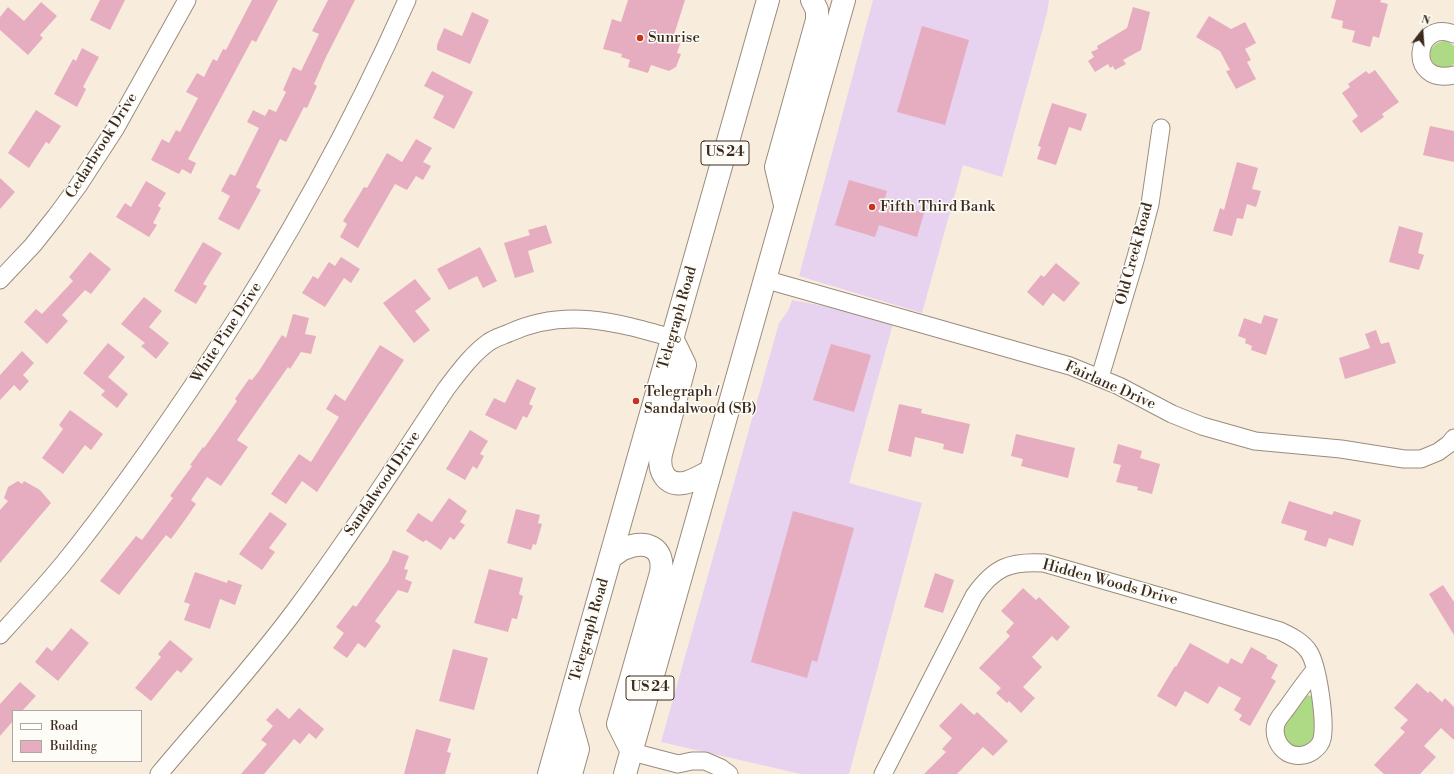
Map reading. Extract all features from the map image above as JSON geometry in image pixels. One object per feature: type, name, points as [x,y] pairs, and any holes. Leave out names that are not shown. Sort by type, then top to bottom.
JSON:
[{"type":"highway","name":"Telegraph Road","points":[[549,774],[768,0]]},
{"type":"highway","points":[[786,206],[776,167],[817,20],[817,10],[812,0]]},
{"type":"highway","name":"US 24","points":[[625,774],[844,0]]},
{"type":"highway","points":[[672,338],[685,365],[661,454],[659,463],[661,471],[665,476],[676,483],[692,481],[711,471]]},
{"type":"highway","points":[[610,558],[623,549],[639,545],[655,549],[660,555],[662,563],[661,574],[618,724],[632,752]]},
{"type":"highway","points":[[567,710],[578,749],[571,774]]},
{"type":"street","name":"Cedarbrook Drive","points":[[0,280],[33,245],[78,186],[115,129],[187,0]]},
{"type":"street","name":"White Pine Drive","points":[[0,635],[62,565],[106,509],[178,408],[272,263],[371,79],[407,0]]},
{"type":"street","points":[[1454,34],[1439,31],[1432,34],[1422,44],[1420,52],[1421,60],[1425,68],[1431,73],[1445,77],[1454,75]]},
{"type":"street","name":"Old Creek Road","points":[[1100,377],[1136,258],[1150,204],[1161,128]]},
{"type":"street","name":"Fairlane Drive","points":[[764,279],[1070,366],[1100,377],[1172,414],[1209,428],[1255,441],[1340,449],[1404,459],[1421,459],[1438,452],[1449,444],[1454,438]]},
{"type":"street","name":"Sandalwood Drive","points":[[159,774],[262,653],[295,610],[352,532],[446,389],[460,370],[475,354],[490,342],[515,330],[533,324],[570,318],[617,322],[672,338]]},
{"type":"street","name":"Hidden Woods Drive","points":[[883,774],[974,596],[984,582],[997,571],[1011,565],[1026,562],[1044,563],[1280,631],[1293,636],[1309,652],[1314,661],[1315,670]]},
{"type":"street","points":[[632,752],[683,769],[692,761],[705,761],[721,768],[729,774]]},
{"type":"shaded area","points":[[873,0],[1049,0],[1047,13],[1002,177],[963,165],[922,313],[799,276]]},
{"type":"shaded area","points":[[792,300],[835,308],[893,324],[849,483],[922,503],[849,774],[801,774],[661,742],[779,323],[788,311]]},
{"type":"green space","points":[[1444,41],[1449,42],[1454,46],[1454,64],[1447,68],[1441,68],[1435,65],[1430,55],[1436,44]]},
{"type":"green space","points":[[1305,695],[1312,696],[1316,732],[1312,743],[1301,749],[1288,745],[1282,731],[1283,727]]},
{"type":"building","points":[[100,0],[125,0],[110,30],[90,20]]},
{"type":"building","points":[[252,0],[278,0],[256,42],[252,40],[188,159],[196,163],[191,174],[182,169],[179,174],[151,160],[162,139],[169,143],[176,130],[180,132],[198,98],[186,92],[197,73],[204,77],[213,59],[217,61],[223,49],[226,50]]},
{"type":"building","points":[[328,0],[355,0],[314,84],[317,86],[307,108],[304,107],[286,142],[280,139],[256,187],[261,190],[239,230],[218,219],[230,196],[221,191],[230,174],[235,176],[259,128],[247,122],[253,110],[265,116],[269,109],[276,112],[286,92],[283,90],[293,67],[301,71],[319,34],[312,31]]},
{"type":"building","name":"Sunrise","points":[[628,0],[685,0],[673,38],[681,41],[677,53],[681,54],[676,67],[669,71],[651,65],[648,73],[628,67],[630,60],[621,57],[622,54],[603,49],[612,19],[621,22]]},
{"type":"building","points":[[1336,0],[1381,0],[1380,2],[1388,4],[1379,38],[1373,36],[1370,47],[1352,42],[1355,31],[1342,28],[1343,21],[1331,18]]},
{"type":"building","points":[[41,2],[57,16],[40,35],[43,38],[28,55],[0,30],[0,17],[8,7],[24,21]]},
{"type":"building","points":[[1133,7],[1150,12],[1141,50],[1123,60],[1126,64],[1115,70],[1113,66],[1110,68],[1108,64],[1095,72],[1088,61],[1094,57],[1091,52],[1098,49],[1097,46],[1127,28]]},
{"type":"building","points":[[472,12],[489,20],[470,64],[437,50],[437,45],[444,28],[462,36]]},
{"type":"building","points":[[1209,16],[1231,29],[1245,22],[1256,43],[1245,49],[1251,60],[1247,62],[1256,79],[1236,89],[1226,71],[1230,70],[1220,51],[1196,37]]},
{"type":"building","points":[[922,26],[969,40],[945,125],[897,112]]},
{"type":"building","points":[[82,48],[99,57],[83,87],[86,89],[77,107],[54,94],[73,59],[76,61]]},
{"type":"building","points":[[1375,70],[1399,102],[1382,114],[1384,117],[1361,133],[1352,121],[1358,116],[1342,93],[1350,87],[1348,84],[1366,71],[1369,74]]},
{"type":"building","points":[[432,71],[473,92],[454,129],[433,118],[444,96],[424,86]]},
{"type":"building","points":[[1052,103],[1087,114],[1081,131],[1069,127],[1056,165],[1037,159],[1041,147],[1038,146]]},
{"type":"building","points":[[36,110],[61,126],[49,144],[46,142],[29,168],[8,153]]},
{"type":"building","points":[[1430,126],[1454,131],[1454,162],[1423,155]]},
{"type":"building","points":[[416,139],[432,148],[423,162],[431,166],[423,180],[416,176],[407,190],[395,184],[358,248],[340,237],[347,224],[343,221],[364,187],[367,188],[387,153],[402,162]]},
{"type":"building","points":[[1237,162],[1258,168],[1252,189],[1261,191],[1256,207],[1247,204],[1243,219],[1237,218],[1232,236],[1213,231],[1220,208],[1224,210]]},
{"type":"building","points":[[0,178],[15,192],[0,209]]},
{"type":"building","name":"Fifth Third Bank","points":[[849,180],[887,191],[884,201],[924,213],[917,237],[879,225],[875,237],[835,225]]},
{"type":"building","points":[[146,181],[166,193],[158,206],[161,208],[153,223],[157,225],[149,237],[116,217],[125,203],[131,207]]},
{"type":"building","points":[[546,225],[552,243],[528,251],[534,272],[515,278],[504,243],[530,235],[528,230]]},
{"type":"building","points":[[1399,226],[1423,233],[1418,253],[1424,255],[1419,270],[1389,262]]},
{"type":"building","points":[[203,242],[222,253],[203,284],[207,286],[196,304],[174,291]]},
{"type":"building","points":[[480,247],[497,281],[483,288],[477,276],[449,290],[437,269]]},
{"type":"building","points":[[90,252],[111,269],[91,294],[85,290],[62,315],[68,321],[47,344],[24,322],[36,309],[42,314],[73,281],[69,277]]},
{"type":"building","points":[[341,257],[360,269],[351,283],[344,278],[325,307],[302,293],[313,276],[318,279],[329,262],[335,266]]},
{"type":"building","points":[[1056,263],[1080,283],[1064,302],[1053,293],[1043,306],[1027,292],[1041,275],[1044,277]]},
{"type":"building","points":[[415,279],[431,299],[415,311],[430,330],[414,343],[383,303]]},
{"type":"building","points":[[144,297],[162,311],[149,327],[169,343],[156,359],[141,346],[145,343],[121,324]]},
{"type":"building","points":[[293,314],[309,318],[305,334],[316,336],[311,354],[301,352],[290,369],[288,367],[237,440],[248,447],[221,486],[207,477],[191,500],[196,504],[171,539],[166,535],[119,595],[100,581],[136,536],[142,540],[173,498],[170,496],[192,466],[190,465],[203,447],[204,448],[237,401],[235,399],[249,379],[252,380],[259,371],[282,335],[286,338]]},
{"type":"building","points":[[1264,315],[1278,319],[1266,355],[1251,350],[1252,346],[1245,343],[1246,339],[1238,336],[1244,318],[1261,324]]},
{"type":"building","points":[[1376,330],[1381,344],[1389,342],[1396,363],[1345,379],[1339,358],[1370,348],[1365,334]]},
{"type":"building","points":[[108,343],[125,357],[108,377],[128,394],[117,408],[101,395],[105,391],[83,373]]},
{"type":"building","points":[[831,344],[871,355],[854,412],[813,400]]},
{"type":"building","points":[[380,345],[404,360],[317,492],[302,481],[286,504],[271,494],[299,454],[311,462],[339,417],[326,409],[335,394],[345,401]]},
{"type":"building","points":[[22,351],[34,363],[23,375],[29,381],[20,391],[14,385],[0,400],[0,375]]},
{"type":"building","points":[[517,379],[536,388],[529,404],[533,406],[527,418],[523,416],[516,430],[485,415],[494,398],[505,403]]},
{"type":"building","points":[[899,404],[922,409],[921,413],[970,424],[963,454],[943,449],[944,444],[915,437],[911,457],[888,451]]},
{"type":"building","points":[[70,410],[103,434],[91,450],[85,445],[63,474],[42,458],[63,429],[59,425]]},
{"type":"building","points":[[470,430],[488,441],[480,454],[484,456],[477,469],[473,466],[465,480],[446,469]]},
{"type":"building","points":[[1016,434],[1075,448],[1068,478],[1021,466],[1023,459],[1011,456]]},
{"type":"building","points":[[1118,444],[1142,451],[1140,458],[1160,464],[1152,494],[1137,490],[1138,487],[1116,482],[1121,465],[1113,463]]},
{"type":"building","points":[[18,481],[22,484],[24,481],[40,490],[51,503],[0,563],[0,510],[8,501],[4,498],[8,487]]},
{"type":"building","points":[[449,498],[467,511],[460,522],[465,525],[454,540],[450,537],[441,550],[426,540],[423,542],[406,531],[418,513],[432,522]]},
{"type":"building","points":[[1289,501],[1332,515],[1334,511],[1361,520],[1353,546],[1329,538],[1326,547],[1304,540],[1307,531],[1281,523]]},
{"type":"building","points":[[516,509],[540,515],[538,523],[542,524],[536,545],[533,544],[531,550],[507,543]]},
{"type":"building","points":[[793,511],[854,528],[817,662],[812,660],[807,678],[751,662]]},
{"type":"building","points":[[270,512],[287,524],[269,548],[275,552],[262,570],[239,554]]},
{"type":"building","points":[[393,550],[409,556],[404,569],[408,570],[405,579],[412,582],[408,593],[398,590],[375,621],[381,626],[365,648],[358,643],[347,658],[333,648],[344,633],[336,627],[353,605],[356,607],[388,562]]},
{"type":"building","points":[[489,569],[523,578],[519,594],[523,596],[517,619],[512,618],[508,632],[474,623]]},
{"type":"building","points":[[195,572],[227,583],[228,580],[242,585],[235,605],[220,599],[210,629],[184,620],[190,604],[184,602]]},
{"type":"building","points":[[935,573],[954,580],[943,613],[924,607]]},
{"type":"building","points":[[1443,585],[1454,602],[1454,635],[1429,594]]},
{"type":"building","points":[[1023,588],[1036,600],[1039,597],[1070,627],[1057,641],[1052,636],[1032,657],[1042,667],[1023,687],[1035,698],[1021,713],[1009,701],[1007,703],[996,693],[1001,688],[979,668],[1010,636],[1006,632],[1014,623],[1001,611]]},
{"type":"building","points":[[71,628],[89,643],[58,681],[35,662],[47,647],[52,651]]},
{"type":"building","points":[[170,640],[193,659],[181,673],[177,670],[151,701],[135,688],[161,657],[158,654]]},
{"type":"building","points":[[1190,643],[1228,664],[1231,658],[1242,664],[1251,647],[1267,656],[1266,658],[1278,665],[1271,678],[1276,681],[1250,726],[1239,720],[1242,715],[1234,710],[1241,698],[1219,686],[1208,704],[1185,691],[1176,707],[1157,696]]},
{"type":"building","points":[[453,649],[488,658],[474,710],[439,701]]},
{"type":"building","points":[[20,682],[36,696],[23,710],[12,710],[12,722],[0,736],[0,704]]},
{"type":"building","points":[[1417,683],[1428,693],[1430,691],[1442,702],[1445,698],[1454,707],[1454,740],[1441,728],[1424,746],[1436,757],[1420,774],[1384,774],[1374,765],[1405,732],[1400,728],[1408,720],[1394,708]]},
{"type":"building","points":[[961,703],[974,715],[977,712],[1008,741],[993,756],[983,747],[957,774],[924,774],[946,752],[942,749],[952,738],[939,726]]},
{"type":"building","points":[[277,708],[289,719],[299,708],[324,729],[316,739],[309,733],[300,744],[294,739],[264,774],[241,774],[267,744],[261,740],[273,726],[266,720]]},
{"type":"building","points":[[416,729],[451,739],[447,752],[451,753],[445,774],[404,774]]},
{"type":"place","name":"Sunrise","points":[[640,38]]},
{"type":"place","name":"Fifth Third Bank","points":[[872,207]]},
{"type":"place","name":"Telegraph / Sandalwood (SB)","points":[[636,401]]}]
